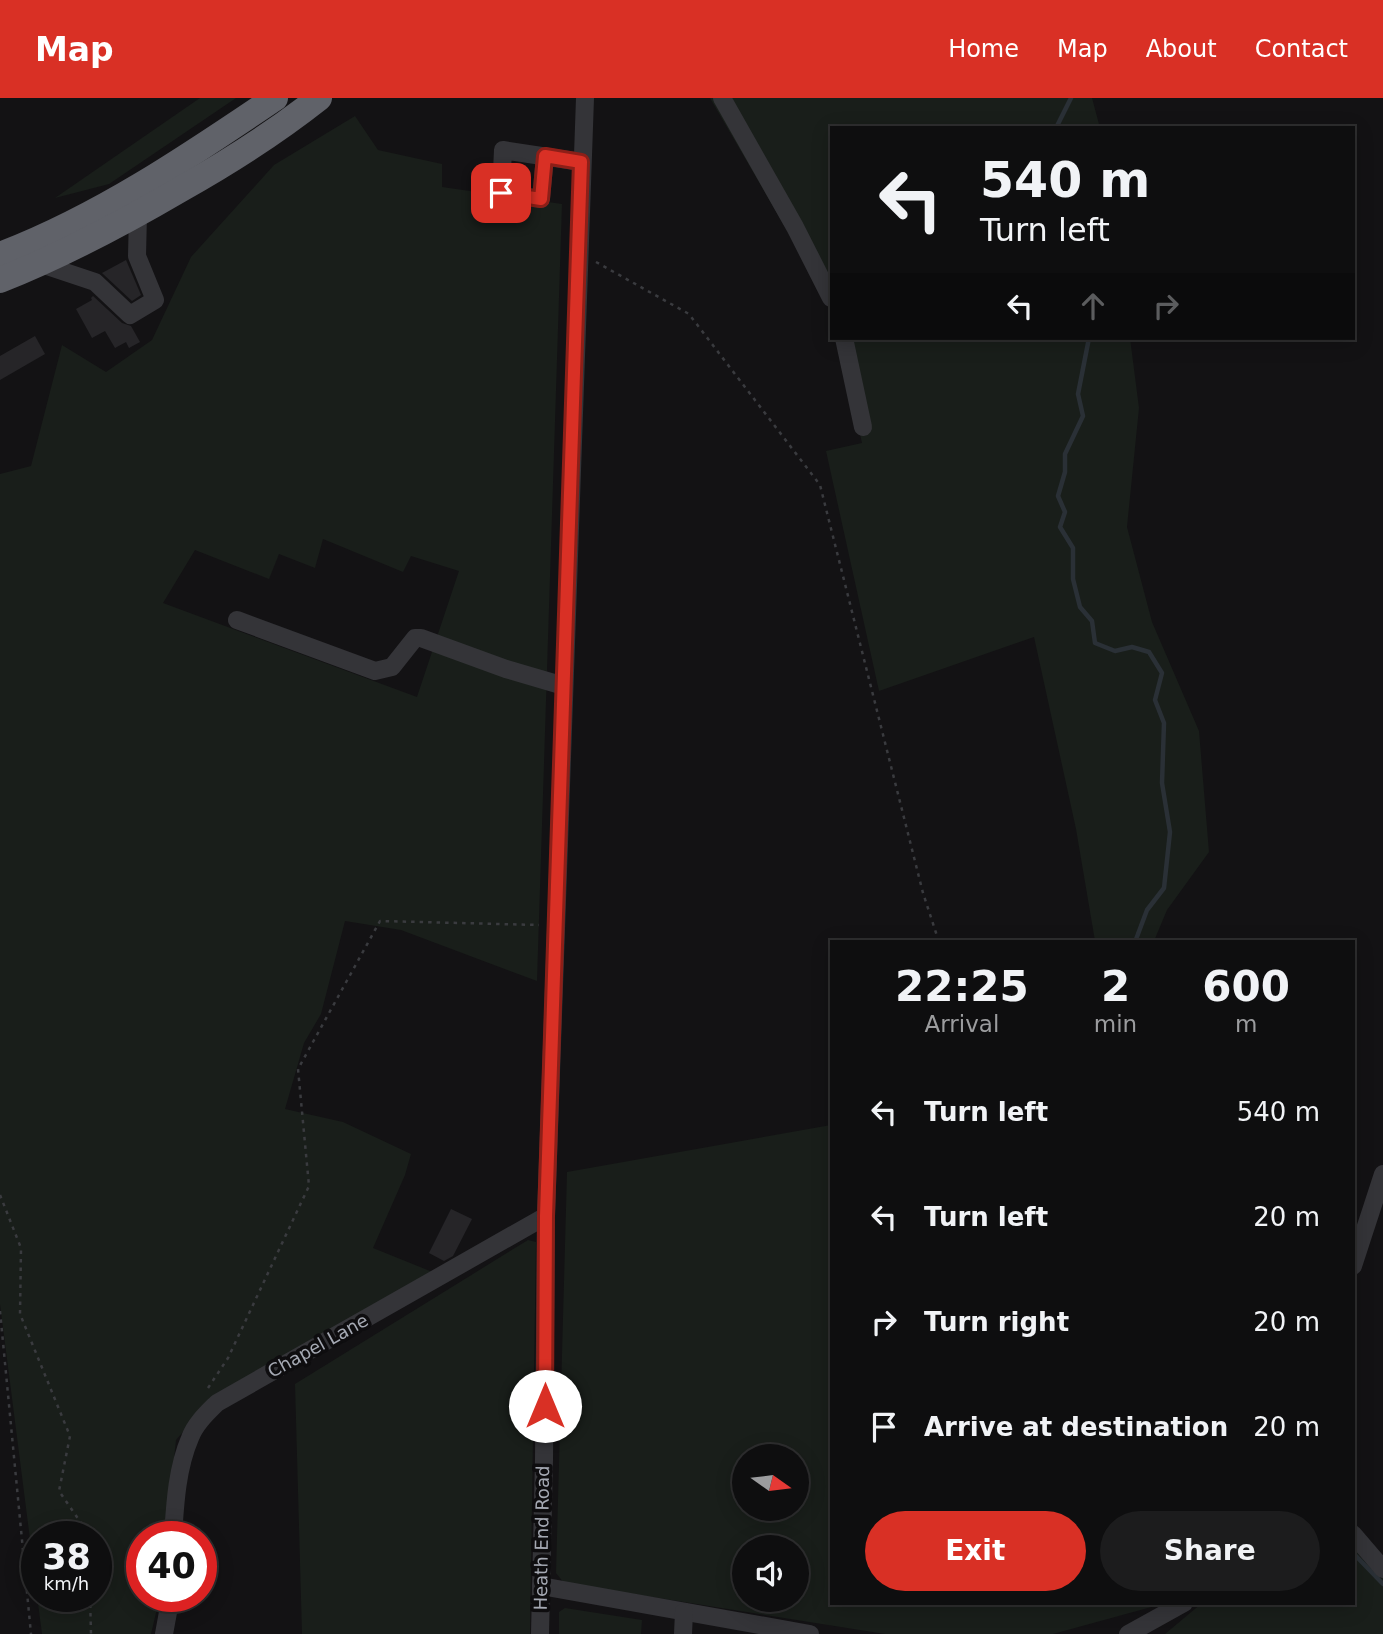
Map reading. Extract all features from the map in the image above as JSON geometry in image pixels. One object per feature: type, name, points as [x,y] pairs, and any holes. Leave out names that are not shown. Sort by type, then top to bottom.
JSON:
[{"type":"highway","points":[[0,255],[121,197],[275,98]]},
{"type":"highway","points":[[0,280],[41,264],[138,214],[217,168],[297,116],[319,98]]},
{"type":"street","name":"Heath End Road","points":[[540,1634],[546,1216],[585,98]]},
{"type":"street","points":[[722,98],[830,296]]},
{"type":"street","points":[[545,156],[581,162]]},
{"type":"street","points":[[41,264],[95,282],[130,315],[155,300],[137,256],[138,214]]},
{"type":"street","points":[[844,340],[863,427]]},
{"type":"street","points":[[237,620],[375,671],[392,667],[415,638],[564,686]]},
{"type":"street","points":[[1355,1260],[1383,1174]]},
{"type":"street","name":"Chapel Lane","points":[[174,1521],[181,1466],[190,1436],[201,1418],[217,1403],[546,1216]]},
{"type":"street","points":[[1355,1536],[1383,1569]]},
{"type":"street","points":[[541,1586],[810,1634]]},
{"type":"street","points":[[1128,1634],[1180,1605]]},
{"type":"street","points":[[164,1634],[168,1612]]},
{"type":"street","points":[[683,1634],[684,1612]]},
{"type":"path","points":[[578,252],[689,314],[820,485],[923,893],[938,940]]},
{"type":"path","points":[[206,1392],[228,1358],[309,1186],[298,1069],[380,921],[555,926]]},
{"type":"path","points":[[0,1195],[21,1248],[20,1314],[70,1436],[59,1491],[80,1521]]},
{"type":"path","points":[[0,1311],[32,1634]]},
{"type":"path","points":[[90,1612],[91,1634]]},
{"type":"shaded area","points":[[200,98],[236,98],[109,184],[55,198]]},
{"type":"shaded area","points":[[710,98],[1092,98],[1099,126],[830,126],[830,304]]},
{"type":"shaded area","points":[[355,116],[378,150],[442,164],[442,187],[562,204],[537,981],[401,930],[345,921],[321,1014],[304,1043],[285,1109],[343,1122],[411,1154],[405,1175],[373,1248],[435,1273],[209,1402],[176,1440],[168,1521],[126,1521],[126,1612],[156,1612],[151,1634],[42,1634],[39,1612],[112,1612],[112,1521],[28,1521],[0,1304],[0,474],[31,466],[62,345],[106,372],[152,340],[191,257],[274,165]],"holes":[[[323,539],[403,572],[411,556],[459,571],[417,697],[163,603],[195,550],[269,579],[279,554],[315,568]]]},
{"type":"shaded area","points":[[839,340],[1130,340],[1139,408],[1127,527],[1152,622],[1199,731],[1209,852],[1167,910],[1154,940],[1095,940],[1076,829],[1034,637],[879,691],[826,451],[862,443]]},
{"type":"shaded area","points":[[830,1125],[830,1605],[1159,1605],[1053,1634],[885,1634],[747,1612],[809,1612],[809,1535],[732,1535],[732,1610],[564,1583],[556,1573],[567,1172]]},
{"type":"shaded area","points":[[528,1240],[536,1242],[530,1634],[302,1634],[295,1384]]},
{"type":"shaded area","points":[[1355,1545],[1383,1575],[1383,1634],[1165,1634],[1200,1605],[1355,1605]]},
{"type":"shaded area","points":[[565,1608],[642,1620],[641,1634],[559,1634],[559,1612]]},
{"type":"building","points":[[126,260],[141,295],[132,301],[102,273]]},
{"type":"building","points":[[93,296],[122,323],[131,326],[140,342],[129,348],[126,342],[115,348],[105,331],[92,338],[76,309],[92,300]]},
{"type":"building","points":[[35,336],[45,354],[0,380],[0,356]]},
{"type":"building","points":[[451,1209],[472,1219],[453,1256],[444,1261],[429,1253]]},
{"type":"waterway","points":[[1057,126],[1071,98]]},
{"type":"waterway","points":[[1089,340],[1078,394],[1083,416],[1065,454],[1065,472],[1058,496],[1065,512],[1060,527],[1073,548],[1073,579],[1080,607],[1092,621],[1095,643],[1115,651],[1132,647],[1149,652],[1162,673],[1155,700],[1164,723],[1162,783],[1170,832],[1164,888],[1147,910],[1136,940]]},
{"type":"waterway","points":[[1355,1555],[1383,1584]]},
{"type":"route","points":[[501,193],[541,199],[545,156],[581,162],[546,1216],[545,1406]]}]
